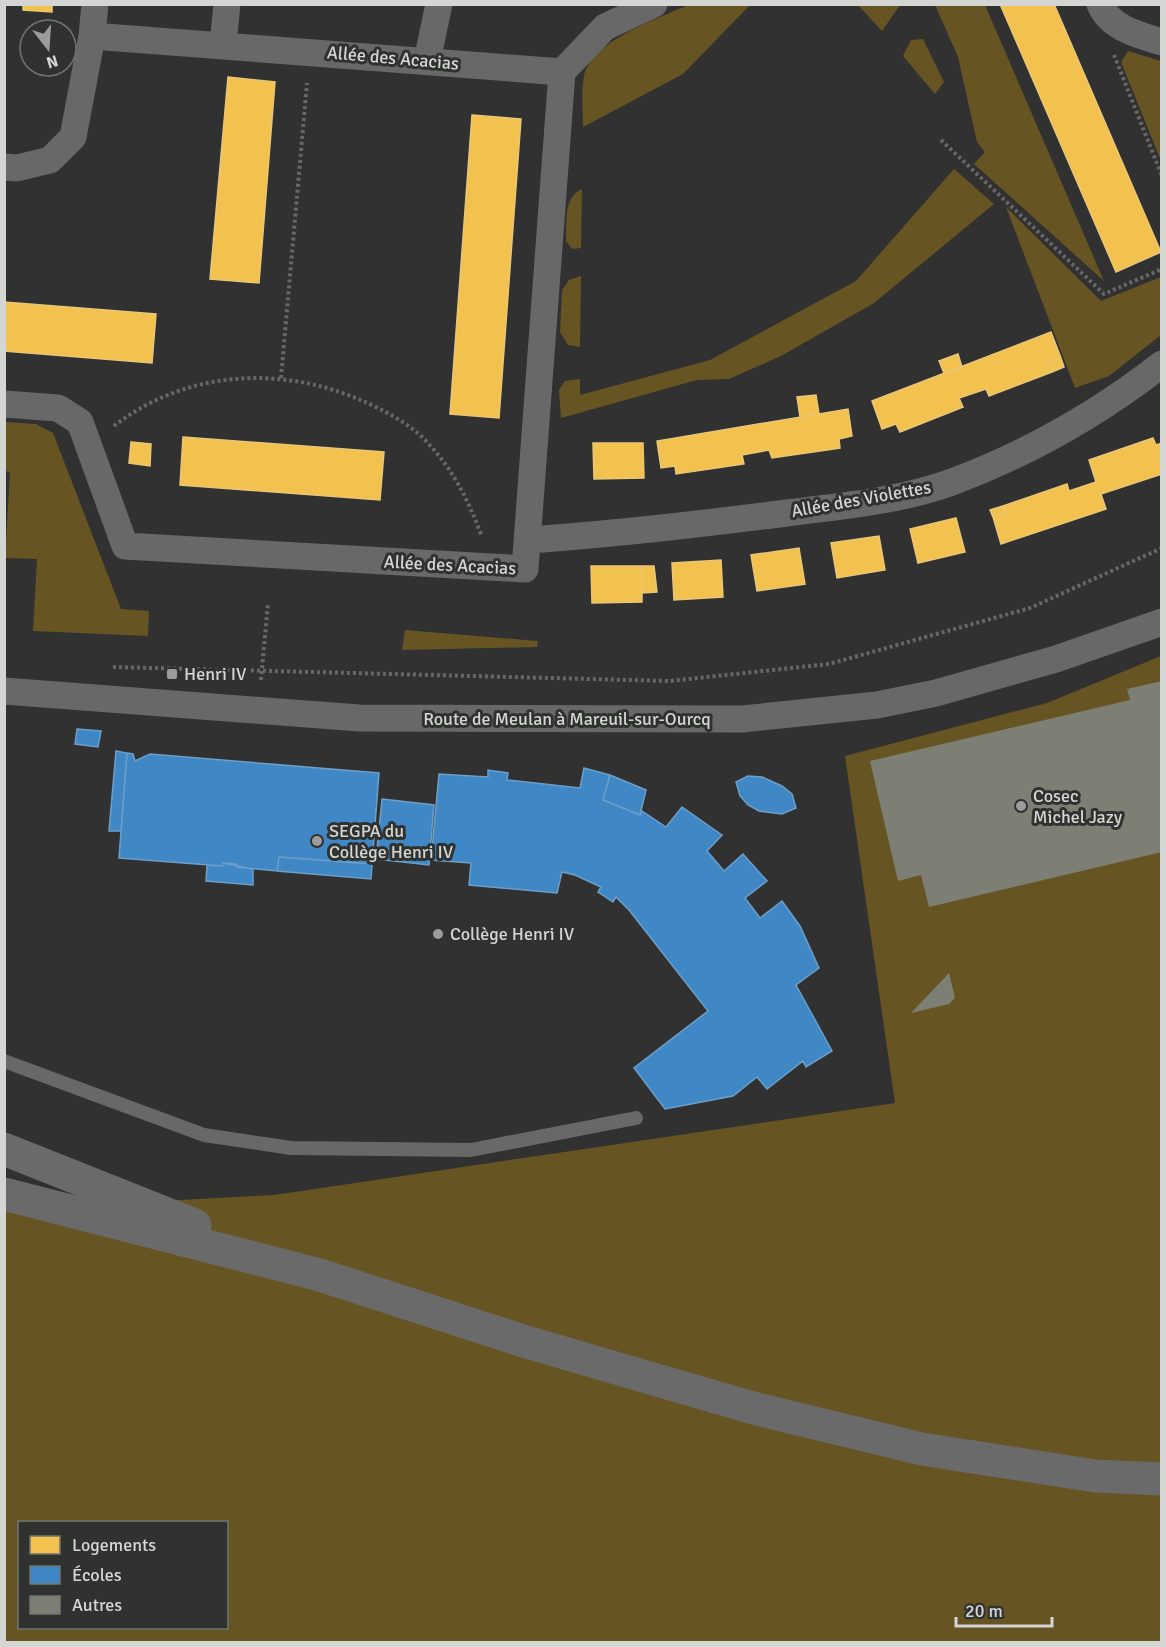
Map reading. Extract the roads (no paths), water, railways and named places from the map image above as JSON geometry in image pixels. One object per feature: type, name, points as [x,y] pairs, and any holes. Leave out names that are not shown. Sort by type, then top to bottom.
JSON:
[{"type":"main road","points":[[4,1149],[320,1275],[522,1341],[753,1408],[910,1446],[1095,1476],[1161,1479]]},
{"type":"main road","points":[[4,1194],[320,1275]]},
{"type":"street","points":[[4,167],[17,168],[50,160],[73,137],[92,36],[95,4]]},
{"type":"street","points":[[223,44],[227,4]]},
{"type":"street","points":[[427,61],[439,4]]},
{"type":"street","points":[[562,72],[604,27],[654,4]]},
{"type":"street","points":[[1100,4],[1105,18],[1133,33],[1161,42]]},
{"type":"street","name":"Allée des Acacias","points":[[4,404],[58,408],[80,422],[125,546],[525,569],[529,540],[562,72],[223,44],[92,36]]},
{"type":"street","name":"Allée des Violettes","points":[[529,540],[641,532],[847,505],[898,496],[951,482],[1018,454],[1074,424],[1161,364]]},
{"type":"street","name":"Route de Meulan à Mareuil-sur-Ourcq","points":[[1121,636],[1161,610]]},
{"type":"street","name":"Route de Meulan à Mareuil-sur-Ourcq","points":[[4,691],[359,718],[741,719],[877,705],[936,693],[1036,665],[1161,622]]},
{"type":"lane","points":[[4,1061],[204,1135],[291,1148],[471,1150],[636,1118]]},
{"type":"place","name":"Henri IV","points":[[172,674]]},
{"type":"place","name":"Cosec Michel Jazy","points":[[1021,806]]},
{"type":"place","name":"SEGPA du Collège Henri IV","points":[[317,841]]},
{"type":"place","name":"Collège Henri IV","points":[[438,934]]}]
